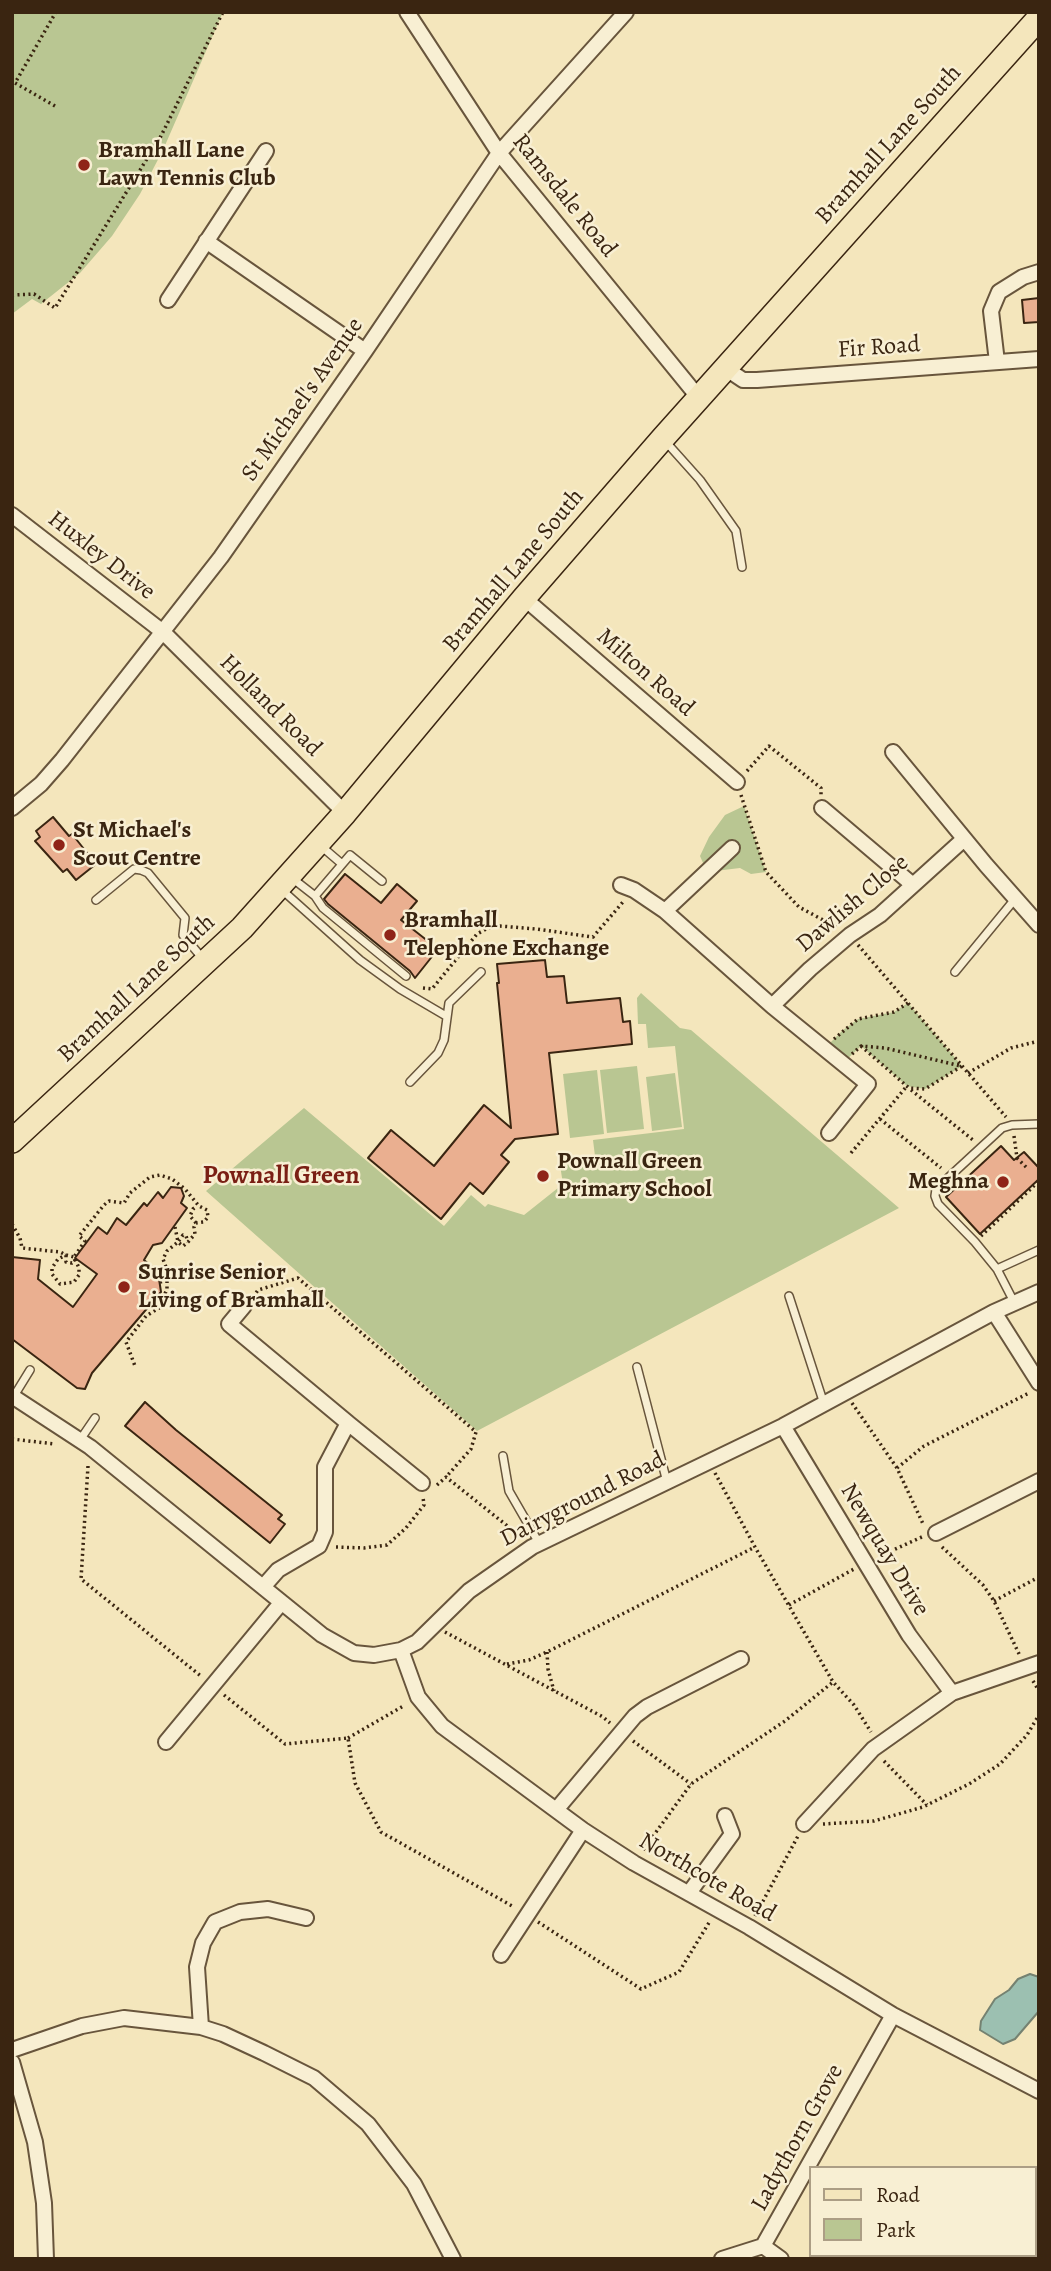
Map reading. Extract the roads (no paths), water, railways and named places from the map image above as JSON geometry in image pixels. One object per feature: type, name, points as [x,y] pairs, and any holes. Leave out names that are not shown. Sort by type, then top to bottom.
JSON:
[{"type":"main road","name":"Bramhall Lane South","points":[[15,1132],[242,928],[345,813],[524,598],[663,438],[1039,18]]},
{"type":"street","name":"Ramsdale Road","points":[[407,12],[499,153],[699,398]]},
{"type":"street","name":"St Michael's Avenue","points":[[12,808],[41,785],[221,557],[365,352],[499,153],[626,12]]},
{"type":"street","points":[[168,300],[266,151]]},
{"type":"street","points":[[206,241],[365,352]]},
{"type":"street","points":[[997,362],[991,311],[999,292],[1023,277],[1039,272]]},
{"type":"street","name":"Fir Road","points":[[725,368],[743,380],[757,380],[1039,359]]},
{"type":"street","name":"Huxley Drive","points":[[12,515],[163,632]]},
{"type":"street","name":"Milton Road","points":[[524,598],[737,782]]},
{"type":"street","name":"Holland Road","points":[[163,632],[345,813]]},
{"type":"street","points":[[893,752],[1039,925]]},
{"type":"street","points":[[822,808],[913,885]]},
{"type":"street","name":"Dawlish Close","points":[[772,1006],[810,969],[850,935],[880,915],[964,839]]},
{"type":"street","points":[[666,911],[732,848]]},
{"type":"street","points":[[627,887],[666,911],[772,1006],[868,1084],[828,1133]]},
{"type":"street","name":"Dairyground Road","points":[[13,1396],[85,1444],[321,1635],[354,1653],[374,1655],[401,1650],[417,1642],[469,1591],[536,1545],[783,1426],[994,1312],[1039,1292]]},
{"type":"street","points":[[244,1306],[229,1324],[422,1483]]},
{"type":"street","points":[[994,1312],[1039,1386]]},
{"type":"street","points":[[263,1587],[278,1570],[318,1546],[325,1532],[325,1467],[348,1423]]},
{"type":"street","name":"Newquay Drive","points":[[783,1426],[909,1635],[952,1693]]},
{"type":"street","points":[[936,1533],[1039,1481]]},
{"type":"street","points":[[166,1742],[281,1603]]},
{"type":"street","name":"Northcote Road","points":[[401,1650],[418,1697],[442,1726],[583,1830],[634,1863],[749,1927],[893,2015],[1039,2091]]},
{"type":"street","points":[[556,1810],[635,1716],[647,1707],[741,1659]]},
{"type":"street","points":[[804,1824],[876,1747],[952,1693],[1039,1663]]},
{"type":"street","points":[[689,1893],[732,1834],[725,1816]]},
{"type":"street","points":[[502,1955],[583,1830]]},
{"type":"street","points":[[201,2027],[197,1967],[203,1943],[215,1922],[240,1912],[268,1909],[306,1918]]},
{"type":"street","name":"Ladythorn Grove","points":[[722,2259],[763,2246],[893,2015]]},
{"type":"street","points":[[12,2050],[82,2026],[124,2018],[201,2027],[233,2039],[314,2078],[368,2124],[414,2184],[453,2259]]},
{"type":"street","points":[[12,2062],[17,2088],[35,2142],[44,2203],[46,2259]]},
{"type":"street","points":[[763,2246],[781,2259]]},
{"type":"lane","points":[[663,438],[700,480],[736,531],[742,567]]},
{"type":"lane","points":[[318,844],[342,864]]},
{"type":"lane","points":[[315,896],[350,855],[382,881]]},
{"type":"lane","points":[[96,900],[134,869],[148,873],[185,918],[183,935],[205,962]]},
{"type":"lane","points":[[284,881],[315,896],[323,908],[406,976]]},
{"type":"lane","points":[[284,881],[360,960],[400,989],[446,1016]]},
{"type":"lane","points":[[955,972],[1016,899]]},
{"type":"lane","points":[[410,1082],[438,1053],[444,1040],[449,1003],[481,972]]},
{"type":"lane","points":[[1014,1302],[997,1269],[938,1204],[935,1196],[936,1189],[1002,1128],[1039,1124]]},
{"type":"lane","points":[[997,1269],[1039,1250]]},
{"type":"lane","points":[[789,1296],[824,1404]]},
{"type":"lane","points":[[637,1367],[667,1482]]},
{"type":"lane","points":[[13,1396],[30,1370]]},
{"type":"lane","points":[[85,1444],[95,1418]]},
{"type":"lane","points":[[503,1456],[509,1491],[536,1545]]},
{"type":"place","name":"Bramhall Lane Lawn Tennis Club","points":[[84,165]]},
{"type":"place","name":"St Michael's Scout Centre","points":[[59,845]]},
{"type":"place","name":"Bramhall Telephone Exchange","points":[[390,935]]},
{"type":"place","name":"Pownall Green Primary School","points":[[543,1176]]},
{"type":"place","name":"Meghna","points":[[1003,1182]]},
{"type":"place","name":"Sunrise Senior Living of Bramhall","points":[[124,1287]]},
{"type":"district","name":"Pownall Green","points":[[281,1177]]}]
